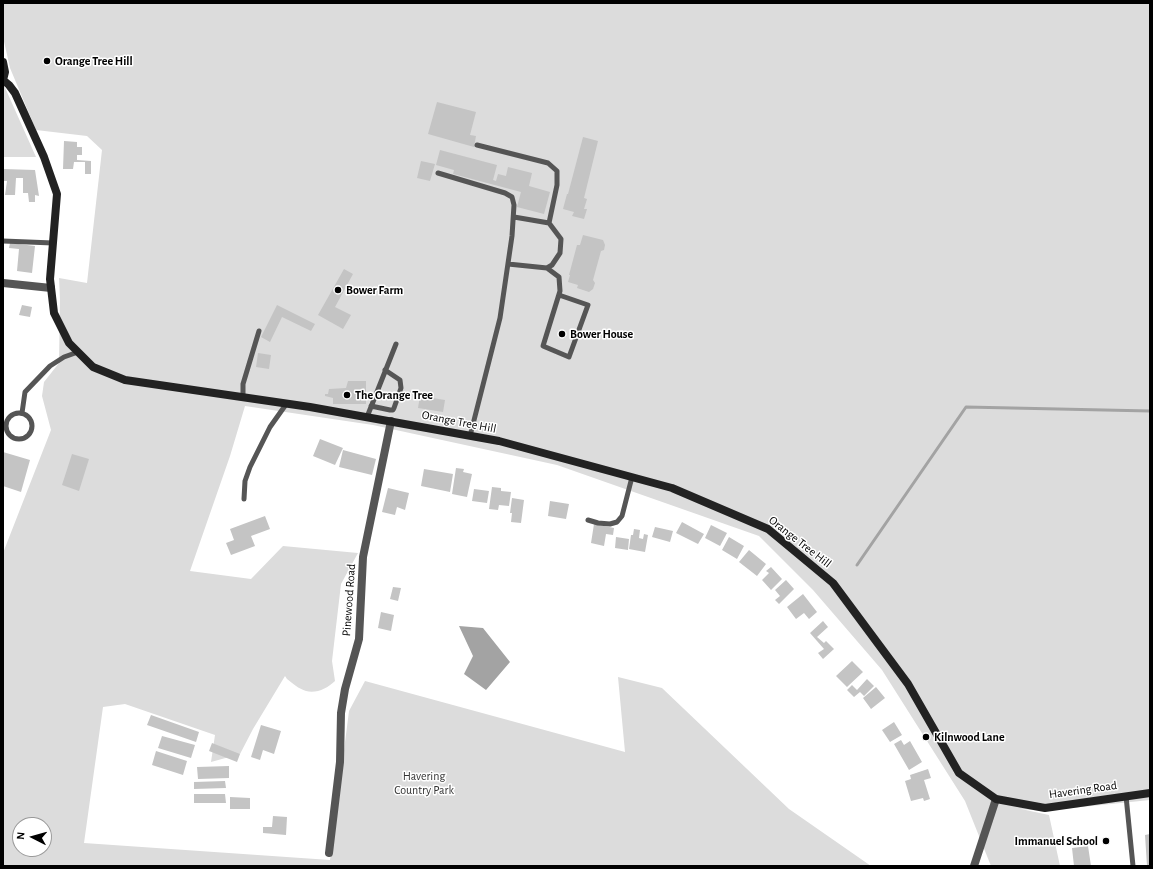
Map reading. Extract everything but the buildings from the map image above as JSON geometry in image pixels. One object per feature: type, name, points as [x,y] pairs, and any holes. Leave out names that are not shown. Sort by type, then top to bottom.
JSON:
[{"type":"main road","points":[[3,62],[5,72],[3,80]]},
{"type":"main road","name":"Orange Tree Hill","points":[[3,80],[15,93],[44,157],[57,194],[50,279],[54,313],[69,343],[93,367],[125,380],[286,403],[499,441],[672,488],[768,529],[833,583],[908,684],[958,773],[996,799]]},
{"type":"main road","name":"Havering Road","points":[[996,799],[1045,808],[1150,793]]},
{"type":"street","points":[[3,283],[51,288]]},
{"type":"street","name":"Pinewood Road","points":[[329,853],[340,762],[341,713],[345,689],[359,639],[363,557],[391,421]]},
{"type":"street","points":[[974,866],[996,799]]},
{"type":"lane","points":[[477,145],[548,163],[557,171],[557,185],[549,223]]},
{"type":"lane","points":[[438,173],[505,193],[512,197],[514,205],[514,217],[500,318],[470,436]]},
{"type":"lane","points":[[514,217],[549,223],[561,239],[560,253],[552,265],[547,268]]},
{"type":"lane","points":[[3,241],[53,243]]},
{"type":"lane","points":[[508,264],[547,268],[559,278],[560,291],[543,346],[569,357],[588,305],[559,295]]},
{"type":"lane","points":[[243,397],[243,384],[259,331]]},
{"type":"lane","points":[[366,417],[396,344]]},
{"type":"lane","points":[[22,413],[25,392],[50,366],[64,357],[78,352]]},
{"type":"lane","points":[[371,406],[390,410],[393,410],[394,408],[401,388],[400,380],[385,370]]},
{"type":"lane","points":[[244,499],[245,481],[250,466],[270,427],[286,403]]},
{"type":"lane","points":[[17,413],[22,413],[28,416],[31,420],[33,428],[28,436],[21,440],[17,440],[12,438],[6,430],[7,420],[10,416],[17,413]]},
{"type":"lane","points":[[588,520],[610,524],[617,522],[622,516],[632,477]]},
{"type":"lane","points":[[1126,796],[1133,866]]},
{"type":"green space","name":"Havering Country Park","points":[[3,3],[1150,3],[1150,800],[1043,811],[1021,809],[1049,815],[1060,866],[991,866],[965,801],[882,670],[813,590],[759,536],[557,465],[373,425],[245,406],[230,456],[190,571],[251,579],[283,546],[358,553],[341,584],[332,661],[335,681],[322,690],[310,692],[298,687],[285,676],[253,729],[240,754],[211,762],[215,735],[125,704],[103,707],[84,843],[330,860],[349,711],[365,681],[625,752],[618,677],[662,688],[789,809],[871,866],[3,866],[3,553],[51,430],[42,396],[44,382],[59,363],[59,278],[87,283],[102,150],[87,136],[36,130],[10,68],[3,37]]},
{"type":"green space","points":[[3,83],[36,157],[3,157]]},
{"type":"shaded area","points":[[459,626],[483,628],[510,662],[486,690],[464,674],[473,656]]},
{"type":"waterway","points":[[857,565],[966,407],[1150,411]]},
{"type":"place","name":"Orange Tree Hill","points":[[47,61]]},
{"type":"place","name":"Bower Farm","points":[[338,290]]},
{"type":"place","name":"Bower House","points":[[562,334]]},
{"type":"place","name":"The Orange Tree","points":[[347,395]]},
{"type":"place","name":"Kilnwood Lane","points":[[926,737]]},
{"type":"place","name":"Immanuel School","points":[[1106,841]]}]
